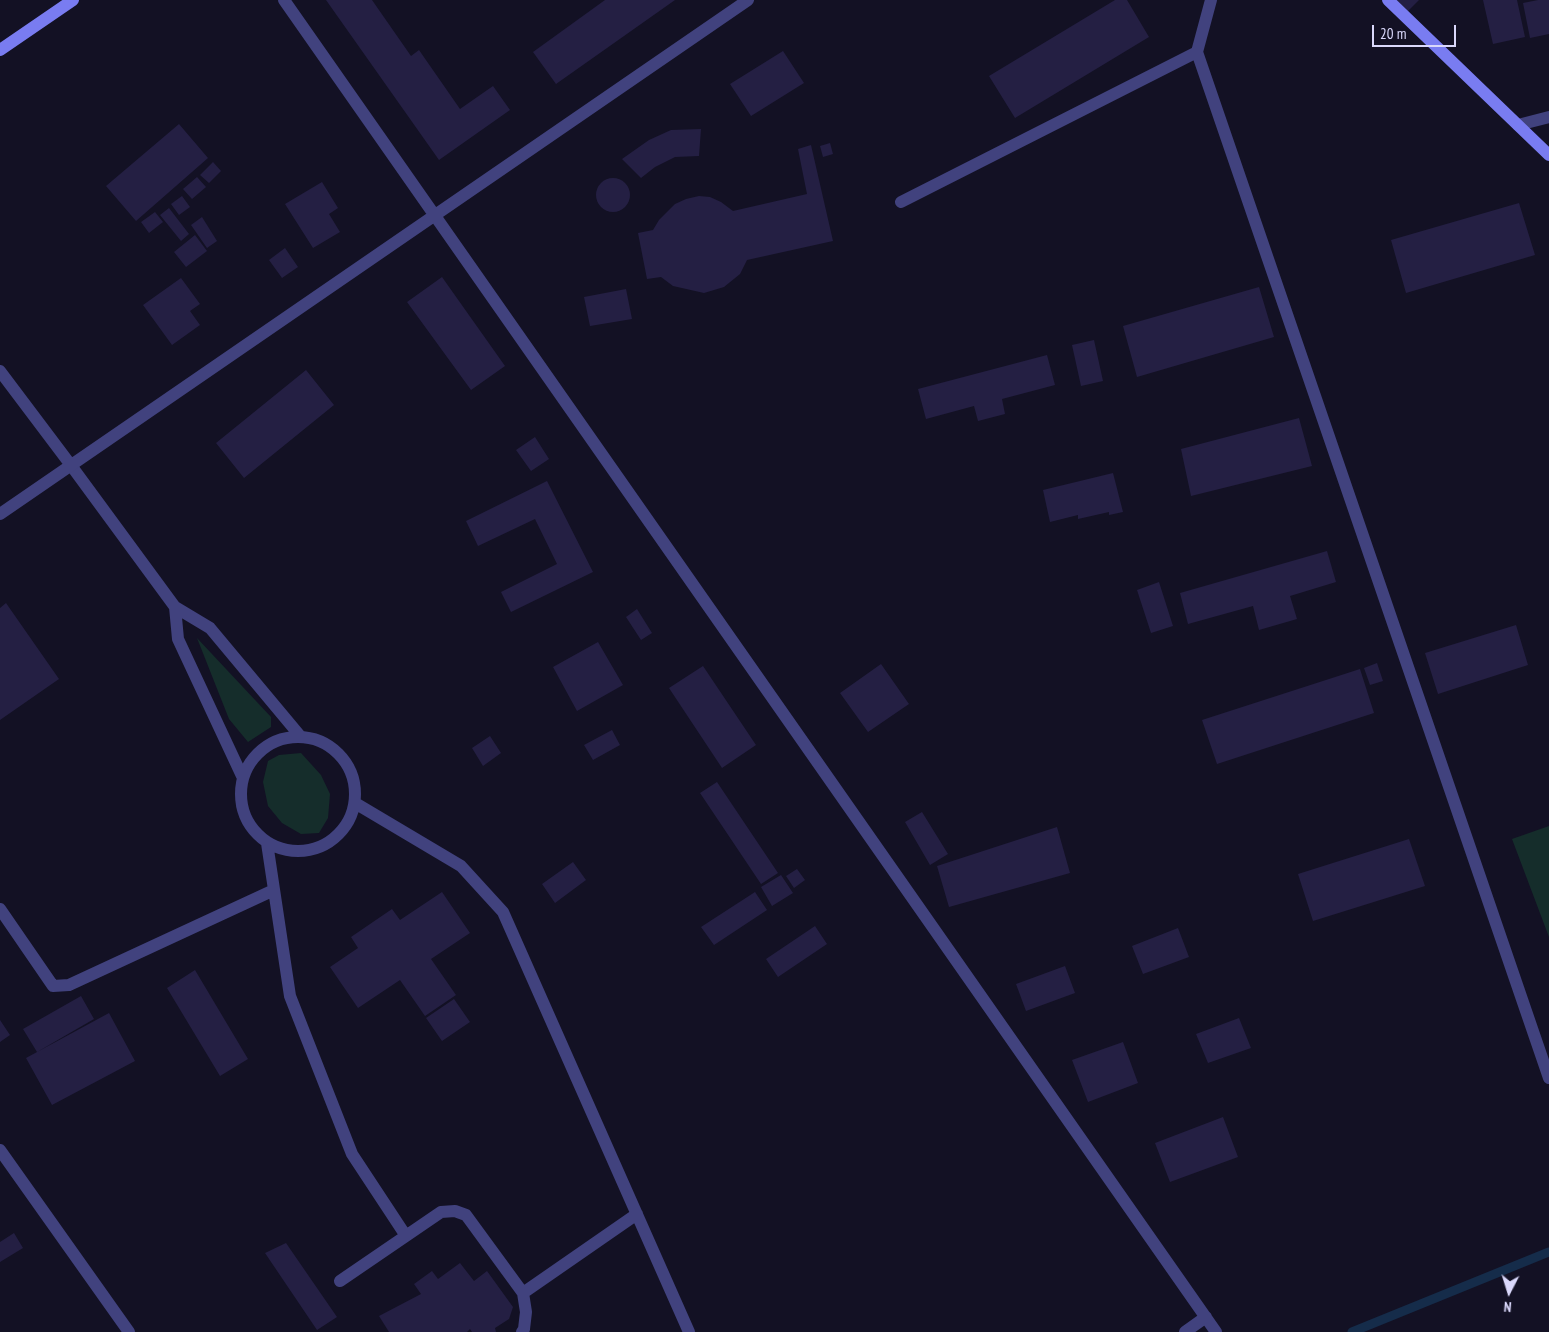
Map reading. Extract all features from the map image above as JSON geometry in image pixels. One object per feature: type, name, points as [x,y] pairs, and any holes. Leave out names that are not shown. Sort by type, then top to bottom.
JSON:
[{"type":"main road","points":[[0,50],[73,0]]},
{"type":"main road","points":[[1388,0],[1549,155]]},
{"type":"street","points":[[284,0],[1216,1332]]},
{"type":"street","points":[[0,514],[70,464],[748,0]]},
{"type":"street","points":[[1211,0],[1197,52],[1549,1078]]},
{"type":"street","points":[[902,202],[1197,52]]},
{"type":"street","points":[[1518,125],[1549,117]]},
{"type":"street","points":[[0,371],[175,607],[210,628],[301,737]]},
{"type":"street","points":[[175,607],[178,639],[242,776]]},
{"type":"street","points":[[301,737],[320,742],[336,751],[348,766],[354,784],[354,803],[349,821],[338,836],[322,846],[304,851],[285,850],[267,843],[253,831],[244,815],[240,796],[242,776],[251,760],[265,747],[282,739],[301,737]]},
{"type":"street","points":[[354,803],[461,866],[503,912],[689,1332]]},
{"type":"street","points":[[267,843],[290,996],[352,1154],[406,1236]]},
{"type":"street","points":[[0,908],[53,986],[69,986],[274,890]]},
{"type":"street","points":[[0,1150],[129,1332]]},
{"type":"street","points":[[340,1281],[441,1212],[455,1211],[466,1215],[523,1293],[526,1312],[522,1332]]},
{"type":"street","points":[[523,1293],[636,1214]]},
{"type":"street","points":[[1185,1332],[1206,1317]]},
{"type":"green space","points":[[197,638],[271,717],[271,727],[248,742],[229,719]]},
{"type":"green space","points":[[301,753],[321,775],[330,794],[328,818],[319,833],[301,834],[282,823],[268,806],[263,782],[268,761],[279,755]]},
{"type":"green space","points":[[1549,826],[1549,937],[1512,839]]},
{"type":"building","points":[[326,0],[372,0],[411,56],[419,50],[460,109],[493,86],[510,110],[439,160]]},
{"type":"building","points":[[605,0],[675,0],[556,84],[533,52]]},
{"type":"building","points":[[1115,0],[1127,0],[1149,37],[1015,118],[989,76]]},
{"type":"building","points":[[1395,0],[1419,0],[1407,12]]},
{"type":"building","points":[[1483,0],[1517,0],[1525,37],[1493,44]]},
{"type":"building","points":[[1549,0],[1549,34],[1530,38],[1523,3]]},
{"type":"building","points":[[783,51],[804,83],[751,116],[730,84]]},
{"type":"building","points":[[179,124],[208,158],[136,221],[106,186]]},
{"type":"building","points":[[701,129],[699,156],[675,157],[655,167],[641,178],[622,159],[649,140],[671,130]]},
{"type":"building","points":[[830,143],[833,154],[823,157],[820,146]]},
{"type":"building","points":[[811,145],[833,241],[747,260],[740,274],[724,287],[704,293],[673,286],[661,277],[647,279],[638,233],[653,230],[659,220],[675,204],[699,196],[710,197],[733,211],[807,194],[798,149]]},
{"type":"building","points":[[213,162],[221,171],[209,183],[200,175]]},
{"type":"building","points":[[197,177],[206,187],[192,199],[183,189]]},
{"type":"building","points":[[613,178],[620,179],[625,183],[629,188],[629,202],[625,207],[620,211],[613,212],[606,211],[601,207],[597,202],[596,195],[597,188],[601,183],[606,179]]},
{"type":"building","points":[[322,182],[338,208],[329,214],[340,232],[313,248],[285,204]]},
{"type":"building","points":[[182,196],[190,207],[179,215],[171,204]]},
{"type":"building","points":[[1519,203],[1535,255],[1406,293],[1391,240]]},
{"type":"building","points":[[169,208],[189,234],[181,241],[160,215]]},
{"type":"building","points":[[155,212],[163,222],[149,233],[141,222]]},
{"type":"building","points":[[202,217],[217,241],[207,248],[191,225]]},
{"type":"building","points":[[195,235],[207,251],[186,267],[174,252]]},
{"type":"building","points":[[285,248],[298,267],[282,278],[269,260]]},
{"type":"building","points":[[442,277],[505,366],[471,390],[407,302]]},
{"type":"building","points":[[181,278],[200,304],[190,311],[200,325],[172,345],[143,305]]},
{"type":"building","points":[[1259,287],[1274,337],[1137,377],[1123,326]]},
{"type":"building","points":[[626,289],[632,319],[590,326],[584,297]]},
{"type":"building","points":[[1094,340],[1103,381],[1081,386],[1072,345]]},
{"type":"building","points":[[1047,355],[1055,385],[1002,399],[1005,414],[978,421],[974,406],[926,419],[918,389]]},
{"type":"building","points":[[306,370],[334,405],[244,478],[216,443]]},
{"type":"building","points":[[1299,418],[1312,466],[1191,496],[1181,449]]},
{"type":"building","points":[[535,437],[549,459],[531,471],[516,450]]},
{"type":"building","points":[[1113,473],[1123,512],[1109,515],[1109,512],[1078,519],[1078,515],[1050,522],[1043,490]]},
{"type":"building","points":[[547,481],[593,572],[511,612],[501,592],[557,564],[535,519],[478,546],[466,521]]},
{"type":"building","points":[[1327,551],[1336,582],[1290,596],[1297,619],[1259,630],[1253,606],[1188,624],[1180,593]]},
{"type":"building","points":[[1159,582],[1173,626],[1151,633],[1137,590]]},
{"type":"building","points":[[6,603],[59,679],[0,720],[0,608]]},
{"type":"building","points":[[637,609],[652,633],[641,640],[626,617]]},
{"type":"building","points":[[1516,625],[1528,665],[1438,694],[1425,653]]},
{"type":"building","points":[[598,642],[623,685],[577,711],[553,667]]},
{"type":"building","points":[[1377,663],[1383,681],[1370,685],[1364,668]]},
{"type":"building","points":[[881,664],[909,704],[868,732],[840,693]]},
{"type":"building","points":[[703,666],[756,745],[722,768],[669,688]]},
{"type":"building","points":[[1360,669],[1374,713],[1217,764],[1202,720]]},
{"type":"building","points":[[612,730],[620,745],[593,760],[584,745]]},
{"type":"building","points":[[490,736],[501,753],[483,766],[472,748]]},
{"type":"building","points":[[717,782],[778,873],[761,884],[700,793]]},
{"type":"building","points":[[922,812],[948,854],[930,865],[905,822]]},
{"type":"building","points":[[1057,827],[1070,873],[949,907],[937,866]]},
{"type":"building","points":[[1409,839],[1425,886],[1313,921],[1298,874]]},
{"type":"building","points":[[573,862],[586,880],[555,903],[542,884]]},
{"type":"building","points":[[797,869],[805,880],[794,888],[786,876]]},
{"type":"building","points":[[781,875],[793,893],[772,906],[761,887]]},
{"type":"building","points":[[442,892],[470,933],[431,959],[456,995],[425,1016],[400,980],[358,1008],[330,967],[358,948],[351,937],[392,909],[400,920]]},
{"type":"building","points":[[755,892],[767,910],[714,945],[701,927]]},
{"type":"building","points":[[815,926],[827,944],[778,977],[766,959]]},
{"type":"building","points":[[1178,928],[1189,957],[1143,974],[1132,946]]},
{"type":"building","points":[[1065,966],[1075,993],[1026,1011],[1016,984]]},
{"type":"building","points":[[195,970],[248,1059],[220,1076],[167,988]]},
{"type":"building","points":[[81,996],[94,1019],[37,1052],[23,1029]]},
{"type":"building","points":[[454,999],[470,1022],[442,1041],[426,1018]]},
{"type":"building","points":[[109,1013],[135,1061],[52,1105],[26,1058]]},
{"type":"building","points":[[1239,1018],[1251,1048],[1208,1063],[1196,1034]]},
{"type":"building","points":[[0,1020],[10,1035],[0,1042]]},
{"type":"building","points":[[1123,1042],[1138,1083],[1088,1102],[1072,1060]]},
{"type":"building","points":[[1223,1117],[1238,1157],[1170,1182],[1155,1143]]},
{"type":"building","points":[[14,1233],[23,1248],[0,1262],[0,1242]]},
{"type":"building","points":[[286,1243],[337,1317],[317,1330],[265,1253]]},
{"type":"building","points":[[460,1263],[474,1281],[487,1271],[513,1307],[509,1319],[495,1328],[496,1332],[472,1332],[470,1329],[467,1332],[389,1332],[379,1316],[421,1294],[414,1284],[432,1271],[438,1279]]},
{"type":"waterway","points":[[1352,1332],[1549,1252]]}]
